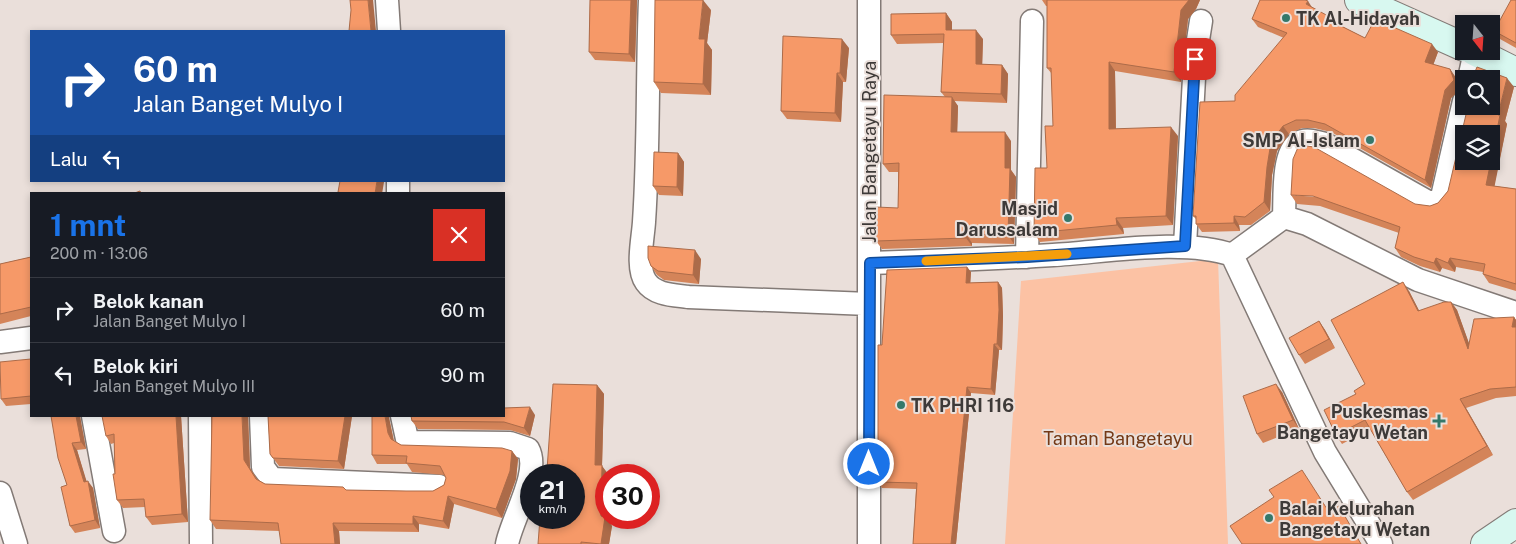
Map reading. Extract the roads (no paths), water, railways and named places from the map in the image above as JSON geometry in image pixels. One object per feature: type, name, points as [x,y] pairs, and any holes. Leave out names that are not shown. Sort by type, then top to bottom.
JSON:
[{"type":"street","points":[[387,0],[389,30]]},
{"type":"street","points":[[650,0],[646,202],[642,259],[642,273],[645,282],[653,290],[688,297],[870,304]]},
{"type":"street","points":[[1359,0],[1455,42]]},
{"type":"street","name":"Jalan Bangetayu Raya","points":[[864,2],[870,263],[869,544]]},
{"type":"street","points":[[1027,257],[1032,20]]},
{"type":"street","points":[[1185,246],[1195,59],[1201,21]]},
{"type":"street","points":[[1492,60],[1516,72]]},
{"type":"street","points":[[1284,216],[1287,161],[1290,150],[1299,142],[1310,140],[1325,144],[1428,202],[1436,202],[1442,197],[1461,115]]},
{"type":"street","points":[[1232,255],[1284,216]]},
{"type":"street","points":[[1284,216],[1307,224],[1418,280],[1516,313]]},
{"type":"street","points":[[870,263],[1027,257],[1185,246],[1212,248],[1232,255],[1325,452],[1381,544]]},
{"type":"street","points":[[0,342],[30,338]]},
{"type":"street","points":[[94,417],[114,531]]},
{"type":"street","points":[[200,417],[200,544]]},
{"type":"street","points":[[261,417],[263,468],[272,479],[439,486]]},
{"type":"street","points":[[402,417],[404,433],[407,439],[413,442],[510,443],[528,449],[532,456],[531,474],[506,544]]},
{"type":"street","points":[[0,493],[16,544]]},
{"type":"street","points":[[1485,544],[1516,523]]},
{"type":"place","name":"TK Al-Hidayah","points":[[1286,18]]},
{"type":"place","name":"SMP Al-Islam","points":[[1370,140]]},
{"type":"place","name":"Masjid Darussalam","points":[[1068,218]]},
{"type":"place","name":"TK PHRI 116","points":[[901,405]]},
{"type":"place","name":"Puskesmas Bangetayu Wetan","points":[[1439,421]]},
{"type":"place","name":"Balai Kelurahan Bangetayu Wetan","points":[[1269,518]]},
{"type":"park label","name":"Taman Bangetayu","points":[[1118,438]]}]
